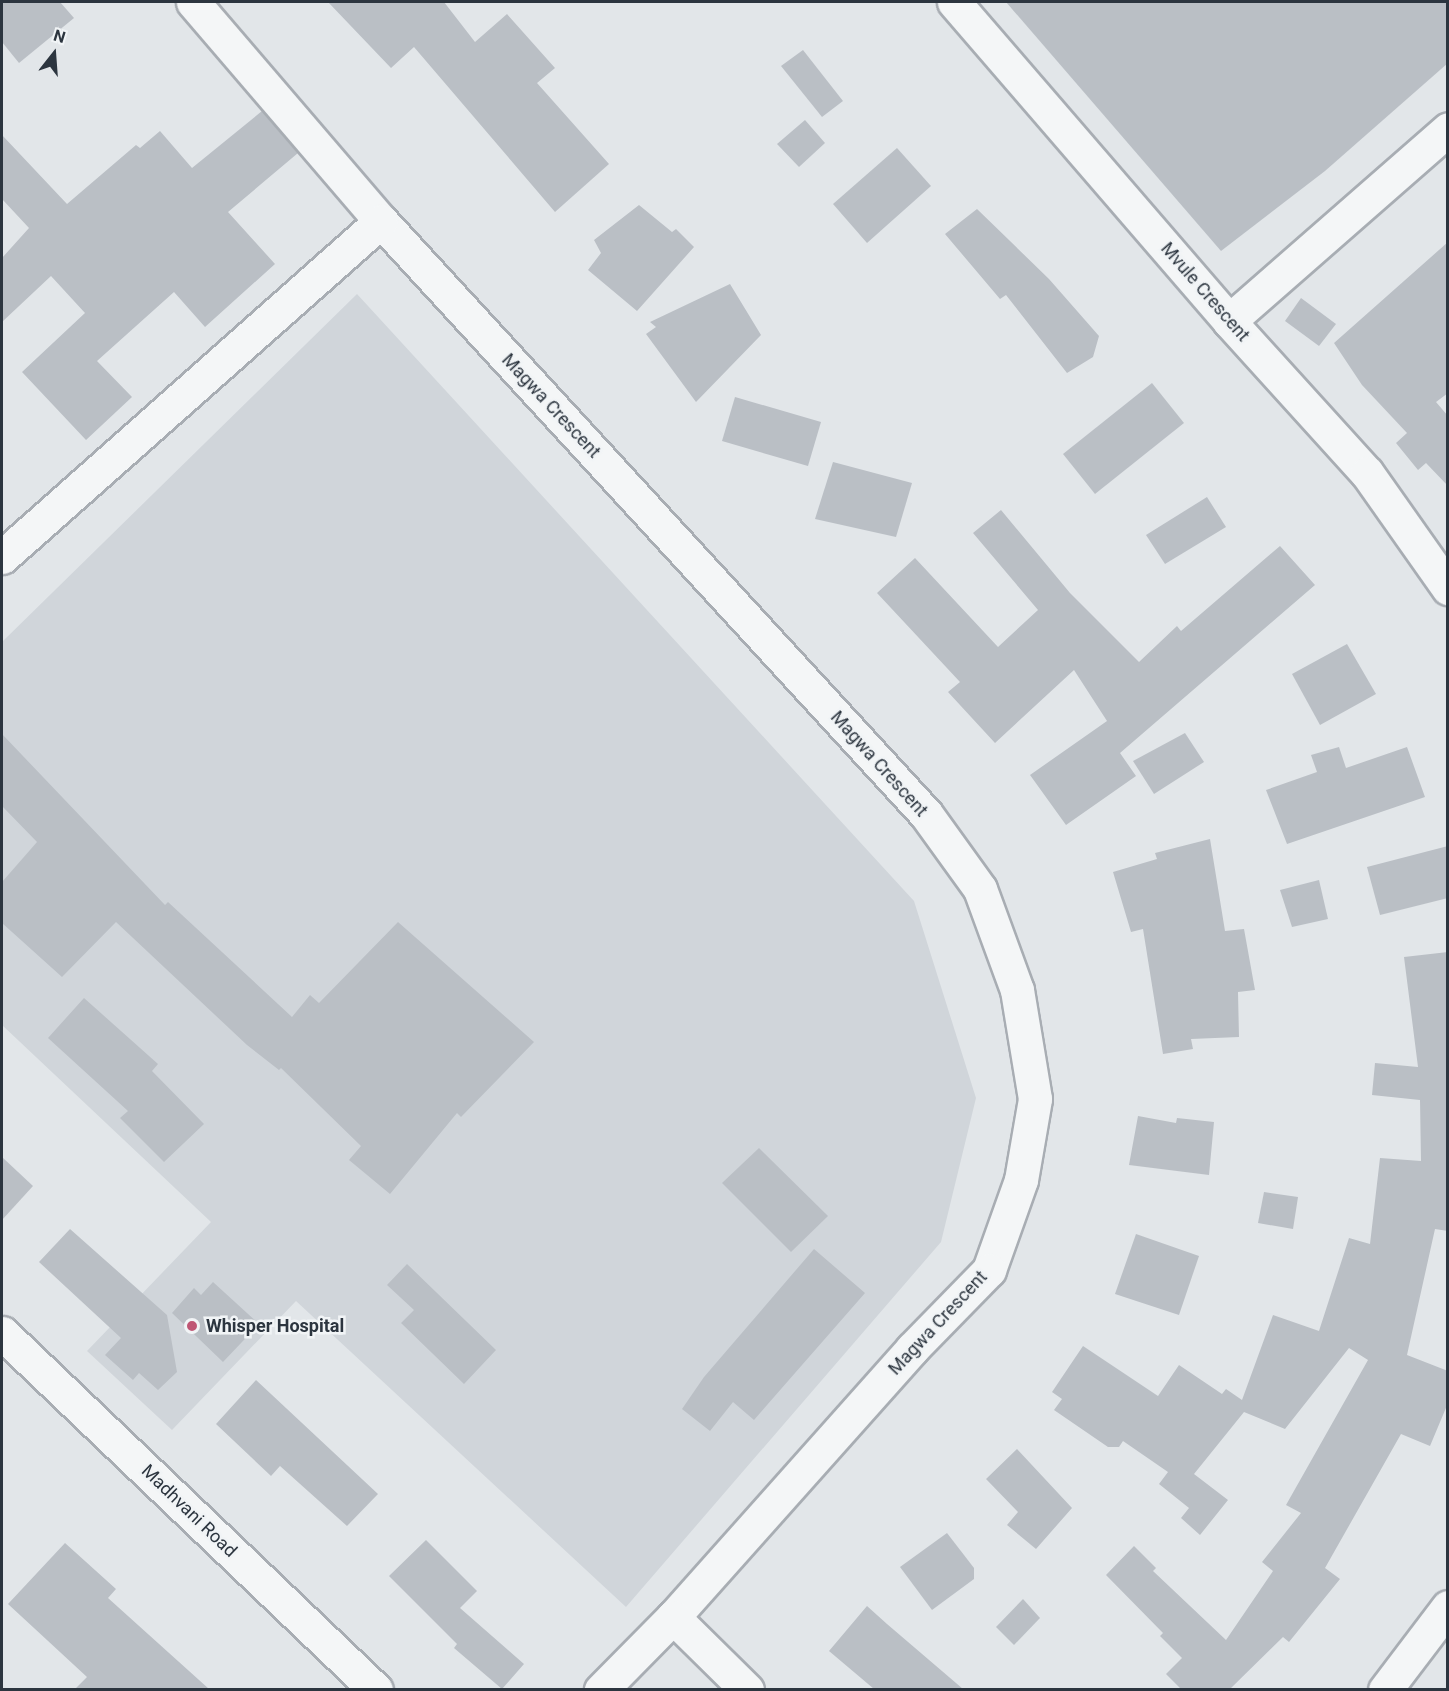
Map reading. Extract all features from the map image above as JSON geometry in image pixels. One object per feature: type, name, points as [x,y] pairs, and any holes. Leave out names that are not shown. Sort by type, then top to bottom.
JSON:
[{"type":"street","name":"Magwa Crescent","points":[[193,2],[381,221],[926,814],[980,889],[1017,990],[1035,1099],[1021,1180],[989,1270],[912,1349],[673,1617],[601,1689]]},
{"type":"street","name":"Mvule Crescent","points":[[954,2],[1230,321],[1367,473],[1448,588]]},
{"type":"street","points":[[1230,321],[1448,129]]},
{"type":"street","points":[[2,558],[381,221]]},
{"type":"street","name":"Madhvani Road","points":[[2,1333],[376,1689]]},
{"type":"street","points":[[1385,1689],[1448,1607]]},
{"type":"street","points":[[673,1617],[747,1689]]},
{"type":"shaded area","points":[[357,294],[914,901],[976,1098],[941,1242],[626,1607],[296,1301],[172,1430],[87,1351],[211,1222],[2,1025],[2,642]]},
{"type":"building","points":[[2,2],[60,2],[74,18],[19,63],[2,42]]},
{"type":"building","points":[[328,2],[444,2],[475,42],[507,14],[555,68],[537,83],[609,164],[555,212],[414,47],[391,68]]},
{"type":"building","points":[[1006,2],[1448,2],[1448,63],[1325,171],[1221,251]]},
{"type":"building","points":[[803,50],[843,101],[822,117],[781,66]]},
{"type":"building","points":[[262,111],[298,153],[228,212],[275,264],[205,327],[174,292],[97,361],[132,397],[86,440],[22,372],[85,313],[51,276],[2,322],[2,258],[29,228],[2,199],[2,135],[67,204],[136,145],[140,148],[160,131],[192,168]]},
{"type":"building","points":[[805,120],[825,143],[799,167],[777,144]]},
{"type":"building","points":[[897,148],[931,186],[867,243],[833,204]]},
{"type":"building","points":[[639,205],[672,232],[676,229],[694,247],[637,311],[588,270],[601,253],[594,240]]},
{"type":"building","points":[[977,209],[1049,279],[1099,336],[1093,357],[1067,373],[1006,295],[1000,299],[945,234]]},
{"type":"building","points":[[1448,242],[1448,393],[1436,402],[1448,416],[1448,486],[1426,463],[1418,470],[1396,443],[1407,433],[1362,385],[1334,343]]},
{"type":"building","points":[[730,284],[761,335],[696,402],[646,334],[656,327],[650,322]]},
{"type":"building","points":[[1301,298],[1336,324],[1319,346],[1285,321]]},
{"type":"building","points":[[1152,383],[1184,423],[1095,494],[1063,454]]},
{"type":"building","points":[[735,397],[821,422],[808,466],[722,441]]},
{"type":"building","points":[[833,462],[912,483],[896,537],[815,519]]},
{"type":"building","points":[[1207,497],[1226,527],[1165,564],[1146,535]]},
{"type":"building","points":[[1001,510],[1070,593],[1139,662],[1177,626],[1181,631],[1280,546],[1315,585],[1120,753],[1136,776],[1066,825],[1030,775],[1107,721],[1074,670],[995,743],[948,692],[960,682],[877,593],[915,558],[998,647],[1038,610],[973,533]]},
{"type":"building","points":[[1347,644],[1376,694],[1320,725],[1292,674]]},
{"type":"building","points":[[1185,733],[1204,762],[1154,794],[1133,761]]},
{"type":"building","points":[[2,734],[165,905],[168,902],[292,1017],[310,995],[319,1003],[398,922],[534,1042],[461,1117],[457,1113],[390,1194],[349,1160],[361,1146],[281,1068],[279,1070],[247,1045],[116,922],[62,977],[2,923],[2,882],[37,842],[2,806]]},
{"type":"building","points":[[1339,747],[1346,768],[1407,747],[1425,797],[1287,844],[1266,790],[1317,772],[1311,755]]},
{"type":"building","points":[[1210,839],[1225,931],[1244,929],[1255,990],[1238,992],[1239,1037],[1191,1039],[1193,1049],[1163,1054],[1143,929],[1131,932],[1113,872],[1157,859],[1155,853]]},
{"type":"building","points":[[1448,846],[1448,898],[1380,915],[1367,867]]},
{"type":"building","points":[[1319,880],[1328,919],[1292,927],[1280,890]]},
{"type":"building","points":[[1448,952],[1448,1231],[1435,1229],[1407,1355],[1448,1371],[1448,1403],[1430,1446],[1401,1434],[1325,1568],[1340,1579],[1289,1642],[1283,1637],[1230,1689],[1181,1689],[1166,1674],[1182,1658],[1160,1636],[1163,1633],[1106,1575],[1134,1546],[1156,1568],[1153,1571],[1226,1640],[1273,1571],[1262,1562],[1301,1513],[1286,1505],[1368,1360],[1349,1348],[1285,1429],[1244,1412],[1194,1474],[1228,1500],[1200,1535],[1181,1518],[1189,1508],[1159,1484],[1168,1472],[1123,1441],[1119,1447],[1108,1447],[1054,1410],[1062,1399],[1052,1392],[1083,1346],[1158,1396],[1179,1365],[1222,1394],[1226,1389],[1242,1400],[1273,1315],[1319,1331],[1349,1238],[1370,1244],[1380,1158],[1421,1161],[1420,1100],[1372,1095],[1375,1063],[1418,1067],[1404,957]]},
{"type":"building","points":[[84,998],[158,1064],[152,1071],[204,1124],[164,1162],[120,1118],[128,1111],[48,1038]]},
{"type":"building","points":[[1138,1116],[1176,1123],[1177,1118],[1214,1122],[1209,1175],[1129,1165]]},
{"type":"building","points":[[759,1148],[828,1216],[791,1252],[722,1183]]},
{"type":"building","points":[[2,1157],[33,1186],[2,1220]]},
{"type":"building","points":[[1264,1192],[1298,1197],[1293,1229],[1258,1223]]},
{"type":"building","points":[[70,1229],[167,1315],[177,1372],[158,1390],[139,1373],[133,1380],[105,1355],[121,1338],[39,1262]]},
{"type":"building","points":[[1136,1234],[1199,1256],[1179,1315],[1115,1294]]},
{"type":"building","points":[[814,1249],[865,1293],[754,1420],[733,1402],[710,1431],[682,1409],[704,1377]]},
{"type":"building","points":[[407,1264],[496,1350],[464,1384],[401,1323],[414,1310],[387,1285]]},
{"type":"building","points":[[213,1282],[259,1324],[223,1362],[172,1313],[194,1288],[201,1295]]},
{"type":"building","points":[[256,1380],[378,1494],[347,1526],[280,1466],[271,1476],[216,1424]]},
{"type":"building","points":[[1017,1449],[1072,1508],[1036,1549],[1007,1525],[1018,1512],[986,1479]]},
{"type":"building","points":[[947,1533],[974,1568],[974,1579],[932,1610],[900,1567]]},
{"type":"building","points":[[426,1540],[477,1591],[460,1608],[524,1664],[502,1689],[454,1648],[457,1644],[389,1576]]},
{"type":"building","points":[[65,1543],[116,1589],[108,1598],[209,1689],[75,1689],[87,1677],[8,1604]]},
{"type":"building","points":[[1023,1599],[1040,1618],[1014,1645],[996,1627]]},
{"type":"building","points":[[867,1606],[963,1689],[874,1689],[829,1651]]},
{"type":"place","name":"Whisper Hospital","points":[[192,1326]]}]
